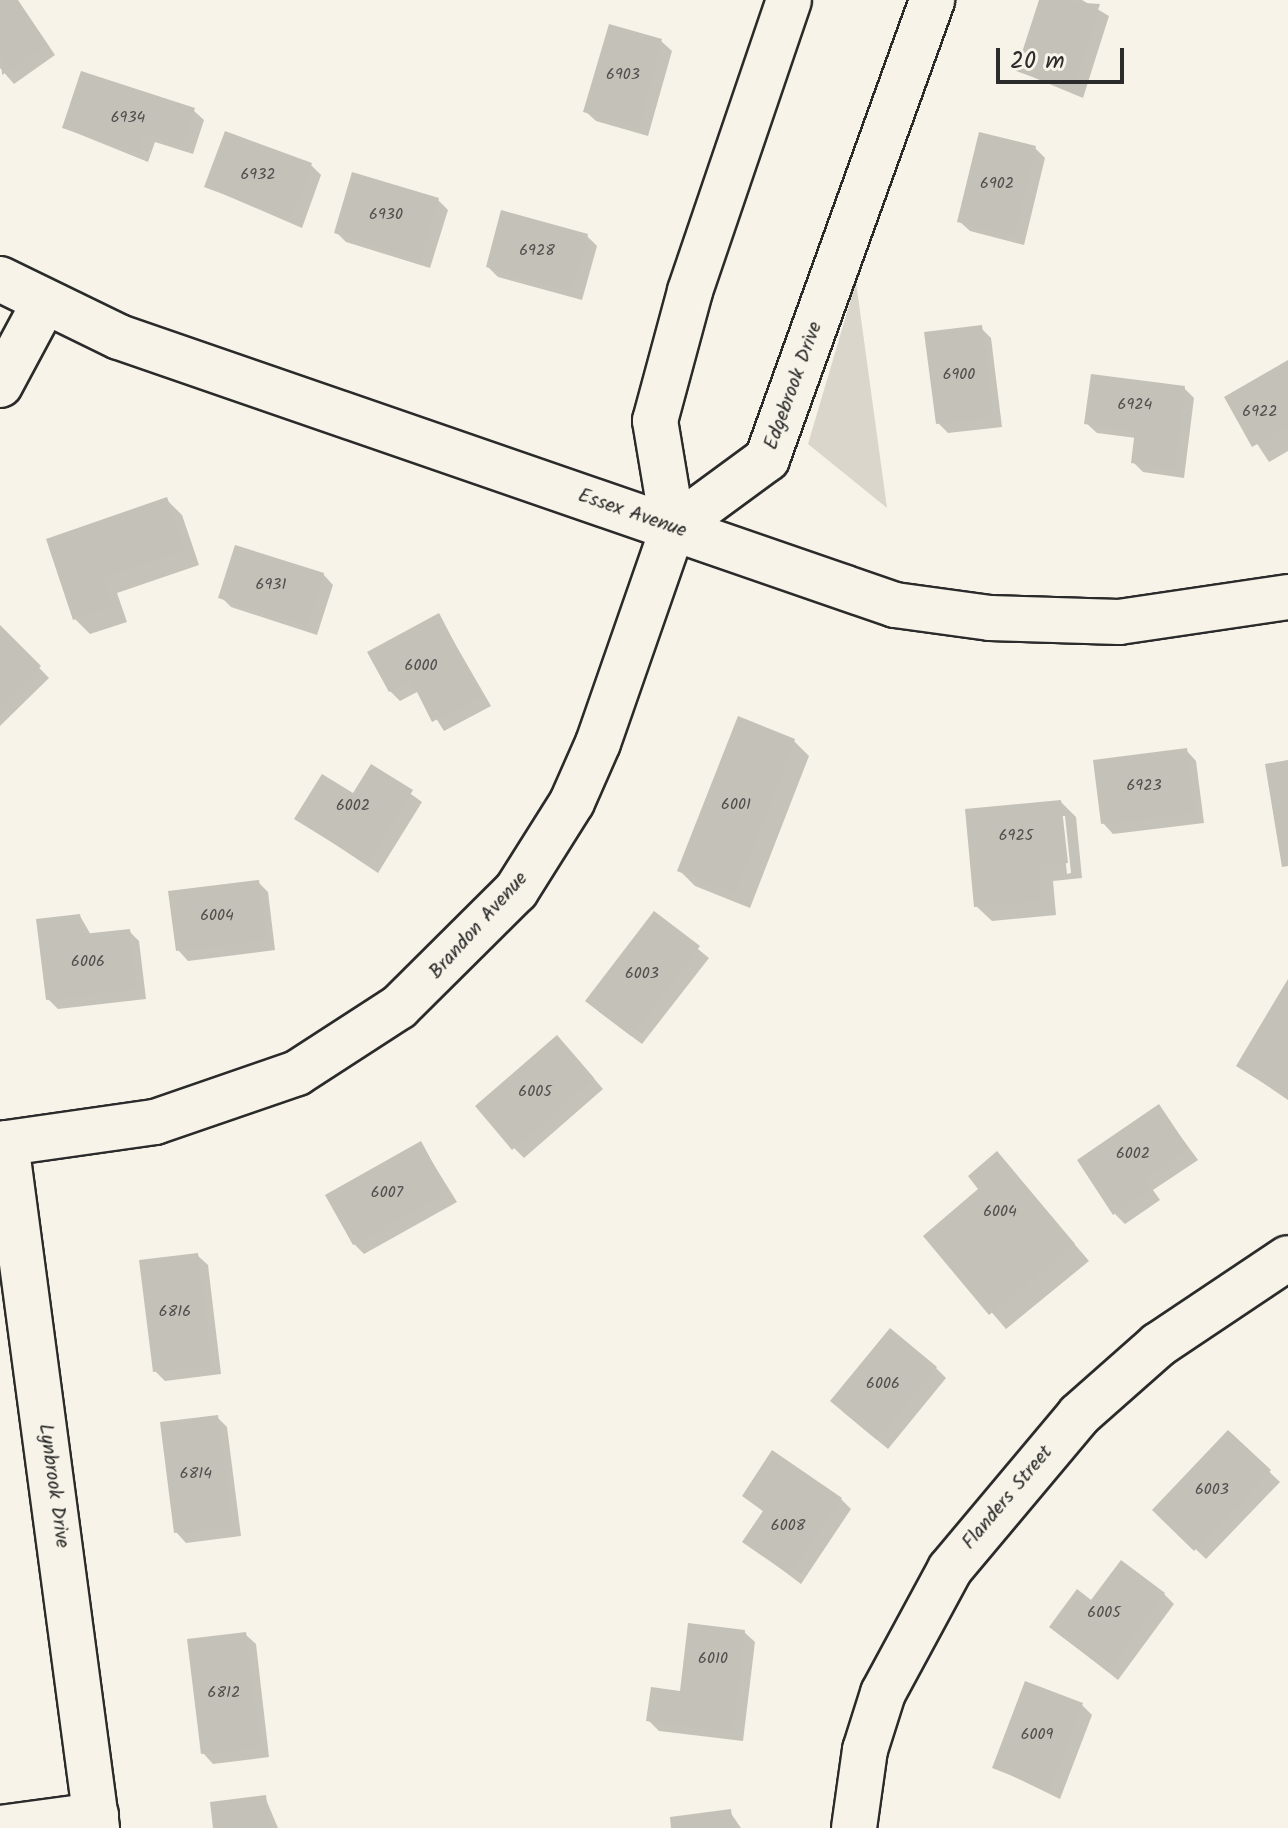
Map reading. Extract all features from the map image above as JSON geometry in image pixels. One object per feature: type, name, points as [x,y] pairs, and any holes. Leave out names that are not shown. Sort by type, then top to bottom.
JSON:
[{"type":"street","points":[[673,528],[655,421],[690,291],[789,0]]},
{"type":"street","name":"Edgebrook Drive","points":[[673,528],[767,459],[932,0]]},
{"type":"street","name":"Essex Avenue","points":[[0,279],[119,337],[673,528],[847,592],[990,618],[1119,622],[1288,597]]},
{"type":"street","points":[[0,385],[44,303]]},
{"type":"street","name":"Brandon Avenue","points":[[3,1144],[155,1122],[255,1092],[356,1039],[445,968],[516,891],[572,802],[673,528]]},
{"type":"street","name":"Lynbrook Drive","points":[[3,1144],[96,1822]]},
{"type":"street","name":"Flanders Street","points":[[854,1828],[865,1750],[883,1693],[959,1557],[1079,1415],[1158,1345],[1288,1258]]},
{"type":"street","points":[[0,1828],[96,1822]]},
{"type":"shaded area","points":[[856,282],[887,508],[808,444]]},
{"type":"building","points":[[0,0],[17,0],[47,44],[2,75]]},
{"type":"building","points":[[1039,0],[1100,4],[1072,90],[1016,71]]},
{"type":"building","points":[[609,24],[662,39],[638,127],[583,112]]},
{"type":"building","points":[[81,71],[195,108],[183,145],[144,133],[138,153],[62,128]]},
{"type":"building","points":[[225,131],[312,163],[291,219],[204,187]]},
{"type":"building","points":[[979,132],[1036,146],[1014,236],[957,222]]},
{"type":"building","points":[[352,172],[439,198],[420,259],[334,233]]},
{"type":"building","points":[[501,210],[588,234],[572,291],[486,267]]},
{"type":"building","points":[[982,325],[993,417],[936,424],[924,332]]},
{"type":"building","points":[[1288,360],[1288,427],[1252,447],[1224,397]]},
{"type":"building","points":[[1091,374],[1185,386],[1174,469],[1131,463],[1135,430],[1084,424]]},
{"type":"building","points":[[167,497],[185,550],[103,578],[113,606],[73,620],[46,539]]},
{"type":"building","points":[[235,545],[324,573],[307,626],[218,598]]},
{"type":"building","points":[[439,613],[482,696],[432,722],[411,680],[389,692],[367,652]]},
{"type":"building","points":[[0,625],[41,666],[0,706]]},
{"type":"building","points":[[738,716],[795,739],[735,894],[677,871]]},
{"type":"building","points":[[1187,748],[1195,813],[1101,824],[1093,760]]},
{"type":"building","points":[[1288,760],[1288,866],[1282,867],[1265,764]]},
{"type":"building","points":[[371,764],[413,790],[367,864],[294,819],[322,774],[353,793]]},
{"type":"building","points":[[1061,800],[1068,863],[1038,866],[1042,900],[974,907],[965,809]]},
{"type":"building","points":[[259,880],[266,940],[176,951],[168,891]]},
{"type":"building","points":[[654,911],[700,946],[631,1036],[585,1001]]},
{"type":"building","points":[[80,914],[83,934],[130,929],[137,989],[46,1000],[36,919]]},
{"type":"building","points":[[1288,979],[1288,1098],[1236,1066]]},
{"type":"building","points":[[557,1035],[594,1078],[512,1150],[475,1106]]},
{"type":"building","points":[[1159,1104],[1189,1149],[1144,1179],[1151,1189],[1113,1215],[1077,1160]]},
{"type":"building","points":[[421,1141],[448,1191],[353,1245],[325,1195]]},
{"type":"building","points":[[997,1151],[1075,1244],[989,1315],[923,1236],[978,1189],[968,1176]]},
{"type":"building","points":[[198,1253],[212,1365],[153,1372],[139,1260]]},
{"type":"building","points":[[890,1328],[937,1367],[877,1440],[830,1401]]},
{"type":"building","points":[[218,1415],[232,1526],[174,1533],[160,1422]]},
{"type":"building","points":[[1228,1430],[1271,1470],[1194,1551],[1152,1510]]},
{"type":"building","points":[[772,1450],[842,1498],[790,1575],[742,1542],[763,1511],[742,1496]]},
{"type":"building","points":[[1121,1560],[1165,1593],[1107,1671],[1049,1627],[1077,1589],[1091,1600]]},
{"type":"building","points":[[688,1623],[745,1630],[733,1732],[646,1721],[651,1687],[680,1691]]},
{"type":"building","points":[[246,1632],[260,1747],[201,1754],[187,1639]]},
{"type":"building","points":[[1025,1681],[1083,1703],[1049,1790],[992,1768]]},
{"type":"building","points":[[266,1795],[270,1828],[213,1828],[210,1802]]},
{"type":"building","points":[[731,1809],[733,1828],[671,1828],[670,1817]]}]
